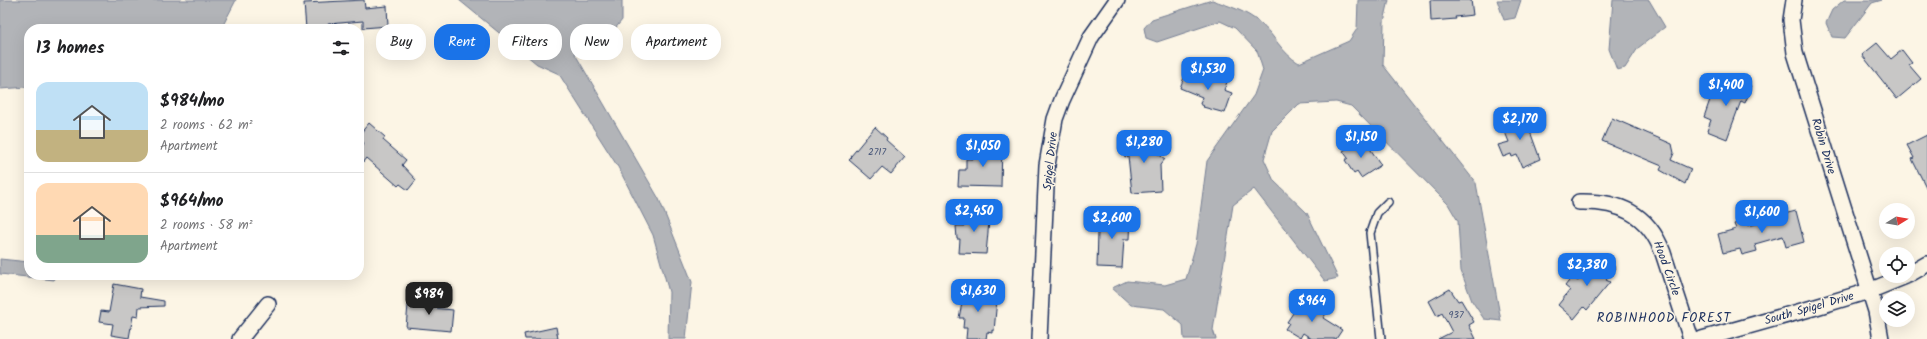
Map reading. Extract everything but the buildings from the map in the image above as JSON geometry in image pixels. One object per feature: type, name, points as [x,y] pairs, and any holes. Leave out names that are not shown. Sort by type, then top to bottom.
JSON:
[{"type":"street","name":"Spigel Drive","points":[[1039,339],[1047,165],[1055,119],[1062,100],[1091,37],[1117,0]]},
{"type":"street","name":"Robin Drive","points":[[1794,0],[1791,20],[1795,53],[1876,311],[1881,339]]},
{"type":"street","name":"Hood Circle","points":[[1578,202],[1596,202],[1613,205],[1628,211],[1641,219],[1649,227],[1658,239],[1663,252],[1691,339]]},
{"type":"street","name":"South Spigel Drive","points":[[1915,271],[1927,264]]},
{"type":"street","name":"South Spigel Drive","points":[[1702,339],[1869,291],[1889,283]]},
{"type":"street","points":[[240,339],[268,304]]},
{"type":"lane","points":[[1381,339],[1370,233],[1377,213],[1388,202]]},
{"type":"shaded area","points":[[0,0],[236,0],[224,24],[24,24],[24,87],[0,89]]},
{"type":"shaded area","points":[[459,0],[622,0],[622,20],[619,24],[570,24],[570,60],[578,60],[659,199],[692,282],[686,339],[668,339],[669,292],[653,235],[618,167],[559,74],[537,64],[532,60],[562,60],[562,24],[498,24],[498,32]]},
{"type":"shaded area","points":[[1212,0],[1237,9],[1255,19],[1270,33],[1287,54],[1299,63],[1349,41],[1357,29],[1358,0],[1389,0],[1384,22],[1383,65],[1476,183],[1501,321],[1484,319],[1472,301],[1461,271],[1458,221],[1448,204],[1351,106],[1336,102],[1299,104],[1272,131],[1264,159],[1274,181],[1307,213],[1338,278],[1325,281],[1254,189],[1233,205],[1213,330],[1216,339],[1184,339],[1183,325],[1164,309],[1131,305],[1112,288],[1127,281],[1165,285],[1186,279],[1196,244],[1207,161],[1254,95],[1263,70],[1257,51],[1235,28],[1220,21],[1157,42],[1146,38],[1144,28],[1152,19]]},
{"type":"shaded area","points":[[1497,0],[1521,0],[1515,18],[1504,20]]},
{"type":"shaded area","points":[[1613,0],[1649,0],[1665,27],[1638,48],[1625,68],[1617,70],[1609,49]]},
{"type":"shaded area","points":[[1844,0],[1882,0],[1872,3],[1845,38],[1832,37],[1826,23],[1832,10]]},
{"type":"shaded area","points":[[0,259],[24,261],[24,277],[0,274]]},
{"type":"district","name":"ROBINHOOD FOREST","points":[[1664,317]]}]
